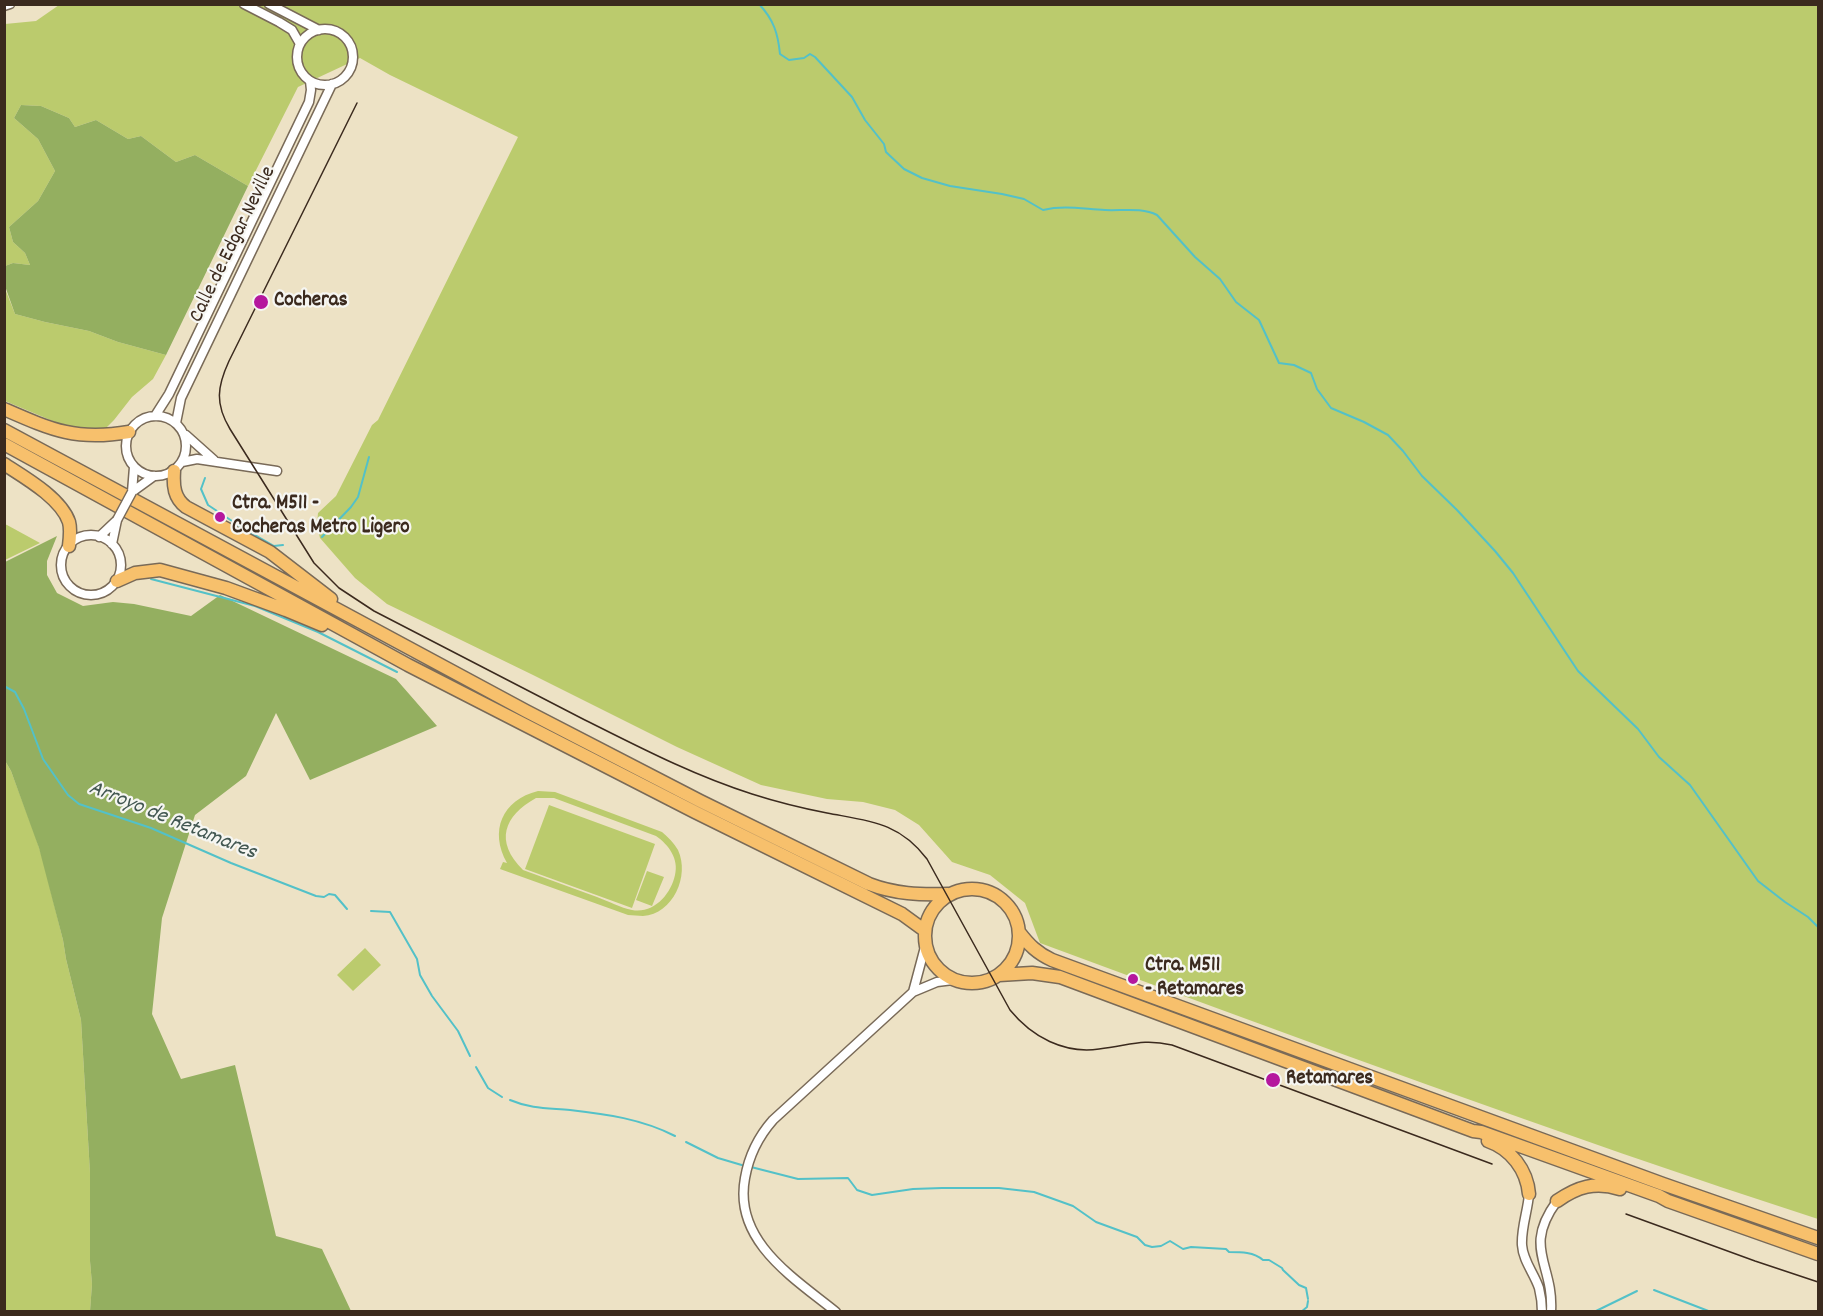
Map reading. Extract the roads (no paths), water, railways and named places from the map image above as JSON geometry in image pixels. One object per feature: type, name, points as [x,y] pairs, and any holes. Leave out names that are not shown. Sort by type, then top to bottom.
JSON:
[{"type":"highway","points":[[4,409],[47,428],[83,436],[107,436],[129,432]]},
{"type":"highway","points":[[4,430],[526,711],[700,801],[869,884],[903,894],[948,894],[971,889],[994,894],[1011,910],[1019,932],[1018,949],[1015,956],[999,975],[985,982],[961,982],[953,980],[935,967],[925,947],[924,930],[932,910],[948,894]]},
{"type":"highway","points":[[4,444],[408,664],[695,812],[903,914],[924,930]]},
{"type":"highway","points":[[4,464],[41,489],[62,509],[70,524],[69,546]]},
{"type":"highway","points":[[178,467],[175,494],[186,507],[287,563],[324,595],[340,604],[363,623]]},
{"type":"highway","points":[[117,581],[135,573],[155,570],[209,583],[286,610],[408,664]]},
{"type":"highway","points":[[1019,932],[1031,948],[1052,960],[1641,1176],[1818,1238]]},
{"type":"highway","points":[[999,975],[1032,974],[1060,977],[1473,1131],[1482,1132],[1818,1254]]},
{"type":"highway","points":[[1473,1131],[1479,1137],[1495,1143],[1518,1164],[1528,1183],[1529,1194]]},
{"type":"highway","points":[[1557,1201],[1579,1188],[1594,1184],[1609,1185],[1658,1202],[1668,1201]]},
{"type":"street","points":[[4,6],[10,4]]},
{"type":"street","points":[[244,4],[292,30],[300,44]]},
{"type":"street","points":[[269,4],[319,30],[337,32],[344,37],[352,52],[352,60],[346,76],[332,84],[317,84],[310,81],[299,68],[297,60],[300,44],[305,38],[319,30]]},
{"type":"street","name":"Calle de Edgar Neville","points":[[155,416],[174,385],[309,102],[310,81]]},
{"type":"street","name":"Calle de Edgar Neville","points":[[176,423],[181,398],[332,84]]},
{"type":"street","points":[[154,477],[134,467],[126,451],[126,441],[129,432],[140,421],[155,416],[170,419],[176,423],[214,461]]},
{"type":"street","points":[[178,467],[187,448],[186,435]]},
{"type":"street","points":[[132,492],[154,477],[168,474],[197,459],[277,471]]},
{"type":"street","points":[[112,544],[117,520],[132,492],[134,467]]},
{"type":"street","points":[[99,537],[117,520]]},
{"type":"street","points":[[83,537],[99,537],[112,544],[120,555],[120,575],[108,590],[99,595],[85,595],[68,584],[62,571],[62,559],[69,546],[83,537]]},
{"type":"street","points":[[913,992],[920,973],[925,947]]},
{"type":"street","points":[[836,1311],[781,1266],[754,1235],[748,1223],[743,1200],[749,1161],[761,1134],[773,1120],[913,992],[937,982],[953,980]]},
{"type":"street","points":[[1529,1194],[1528,1210],[1522,1232],[1522,1246],[1526,1264],[1538,1287],[1542,1311]]},
{"type":"street","points":[[1551,1311],[1550,1283],[1539,1244],[1547,1215],[1557,1201]]},
{"type":"waterway","points":[[759,4],[774,28],[780,54],[789,60],[804,58],[810,54],[815,57],[852,97],[865,120],[884,144],[886,152],[904,169],[922,178],[950,186],[1024,199],[1043,210],[1066,208],[1138,210],[1157,215],[1195,257],[1220,279],[1236,302],[1259,320],[1279,363],[1294,365],[1311,373],[1317,389],[1331,408],[1388,435],[1403,451],[1422,476],[1457,510],[1513,573],[1578,671],[1638,729],[1659,757],[1690,785],[1758,881],[1808,917],[1818,927]]},
{"type":"waterway","points":[[322,537],[358,497],[369,457]]},
{"type":"waterway","points":[[205,478],[201,489],[208,505],[274,546],[283,545]]},
{"type":"waterway","points":[[151,579],[255,606],[318,632],[397,672]]},
{"type":"waterway","name":"Arroyo de Retamares","points":[[4,686],[15,692],[43,759],[68,795],[79,804],[151,828],[231,863],[316,896],[335,895],[347,909]]},
{"type":"waterway","name":"Arroyo de Retamares","points":[[371,911],[390,912],[417,959],[420,975],[432,996],[458,1031],[470,1056]]},
{"type":"waterway","name":"Arroyo de Retamares","points":[[476,1067],[488,1088],[502,1097]]},
{"type":"waterway","name":"Arroyo de Retamares","points":[[510,1100],[532,1107],[624,1118],[650,1125],[675,1136]]},
{"type":"waterway","name":"Arroyo de Retamares","points":[[686,1142],[718,1158],[745,1166]]},
{"type":"waterway","name":"Arroyo de Retamares","points":[[751,1167],[798,1179],[848,1178],[857,1190],[872,1195],[913,1189],[942,1188],[999,1188],[1034,1192],[1073,1206],[1096,1222],[1137,1237],[1145,1245],[1161,1246],[1170,1241],[1183,1249],[1191,1247],[1226,1249],[1229,1252],[1247,1253],[1263,1260],[1269,1260],[1282,1268],[1299,1285],[1306,1288],[1308,1299]]},
{"type":"waterway","name":"Arroyo de Retamares","points":[[1654,1290],[1711,1312]]},
{"type":"waterway","name":"Arroyo de Retamares","points":[[1594,1312],[1637,1291]]},
{"type":"waterway","name":"Arroyo de Retamares","points":[[1301,1312],[1307,1307],[1308,1301]]},
{"type":"tram line","points":[[357,103],[229,361],[219,395],[222,411],[230,429],[314,563],[339,588],[374,611],[581,718],[686,769],[771,800],[870,821],[905,837],[927,859],[1010,1010],[1028,1028],[1050,1042],[1073,1049],[1086,1050],[1143,1042],[1172,1045],[1492,1164]]},
{"type":"tram line","points":[[1626,1214],[1818,1282]]},
{"type":"place","name":"Cocheras","points":[[261,302]]},
{"type":"place","name":"Ctra. M511 - Cocheras Metro Ligero","points":[[220,517]]},
{"type":"place","name":"Ctra. M511 - Retamares","points":[[1133,979]]},
{"type":"place","name":"Retamares","points":[[1273,1080]]}]
